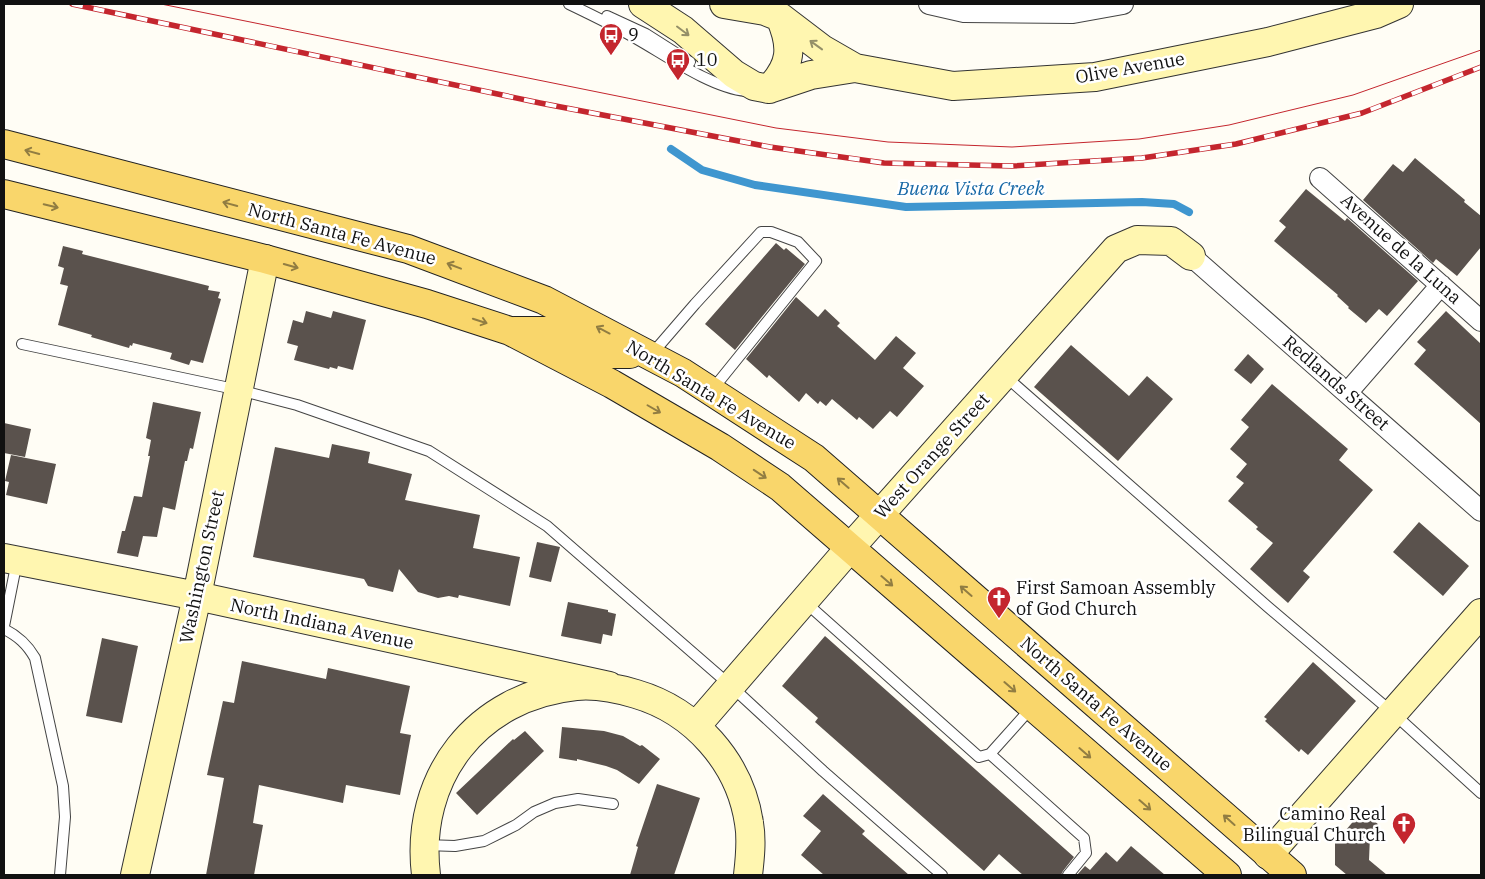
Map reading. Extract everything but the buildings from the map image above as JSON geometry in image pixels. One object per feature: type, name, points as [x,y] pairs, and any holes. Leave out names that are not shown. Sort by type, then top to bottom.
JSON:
[{"type":"main road","name":"North Santa Fe Avenue","points":[[4,144],[408,249],[544,300],[650,355],[711,391],[814,458],[1292,875]]},
{"type":"main road","points":[[4,194],[265,259],[427,304],[510,331],[612,384],[720,447],[780,487],[1226,875]]},
{"type":"main road","points":[[510,331],[561,331],[608,354],[650,355]]},
{"type":"street","points":[[643,4],[683,30],[734,74],[754,86],[769,88],[780,77],[788,59],[787,33],[780,18]]},
{"type":"street","name":"Olive Avenue","points":[[724,4],[765,12],[780,18],[822,49],[856,68]]},
{"type":"street","points":[[929,4],[964,12],[1074,13],[1123,4]]},
{"type":"street","name":"Olive Avenue","points":[[769,88],[811,74],[856,68],[952,86],[1095,77],[1268,42],[1376,14],[1399,4]]},
{"type":"street","name":"Avenue de la Luna","points":[[1320,178],[1481,321]]},
{"type":"street","name":"West Orange Street","points":[[696,726],[1116,249],[1137,240],[1171,241],[1191,256]]},
{"type":"street","name":"Redlands Street","points":[[1191,256],[1481,511]]},
{"type":"street","name":"Washington Street","points":[[136,875],[197,596],[265,259]]},
{"type":"street","points":[[1347,393],[1441,285]]},
{"type":"street","name":"North Indiana Avenue","points":[[10,559],[197,596],[610,686]]},
{"type":"street","points":[[1268,855],[1481,613]]},
{"type":"street","points":[[426,875],[424,845],[426,823],[434,792],[448,764],[466,739],[490,717],[517,701],[547,690],[578,686],[610,686],[656,700],[696,726],[715,746],[731,770],[742,795],[749,822],[751,850],[748,875]]},
{"type":"lane","points":[[569,4],[606,21],[713,82],[733,90],[752,91],[769,88]]},
{"type":"lane","points":[[573,4],[613,18],[646,34],[733,90]]},
{"type":"lane","points":[[650,355],[694,304],[762,232],[771,232],[798,242],[816,261],[711,391]]},
{"type":"lane","points":[[22,344],[239,390],[297,405],[429,451],[547,526],[731,686],[823,771],[942,875]]},
{"type":"lane","points":[[1004,375],[1268,607],[1393,713],[1481,792]]},
{"type":"lane","points":[[10,559],[4,628],[28,645],[35,658],[63,786],[65,817],[60,875]]},
{"type":"lane","points":[[805,601],[979,757],[990,754],[1032,707]]},
{"type":"lane","points":[[990,754],[1084,838],[1086,853],[1068,875]]},
{"type":"lane","points":[[424,845],[455,846],[484,841],[516,825],[534,812],[555,803],[578,798],[613,804]]},
{"type":"waterway","name":"Buena Vista Creek","points":[[671,149],[702,170],[755,185],[906,207],[1142,202],[1174,204],[1189,212]]},
{"type":"tram line","points":[[161,4],[776,128],[888,142],[1012,147],[1139,139],[1229,125],[1353,95],[1481,50]]},
{"type":"railway","points":[[72,4],[540,103],[770,147],[884,163],[1012,166],[1142,158],[1236,144],[1362,113],[1481,67]]},
{"type":"place","name":"9","points":[[611,56]]},
{"type":"place","name":"10","points":[[678,81]]},
{"type":"place","name":"First Samoan Assembly of God Church","points":[[999,619]]},
{"type":"place","name":"Camino Real Bilingual Church","points":[[1404,845]]}]
